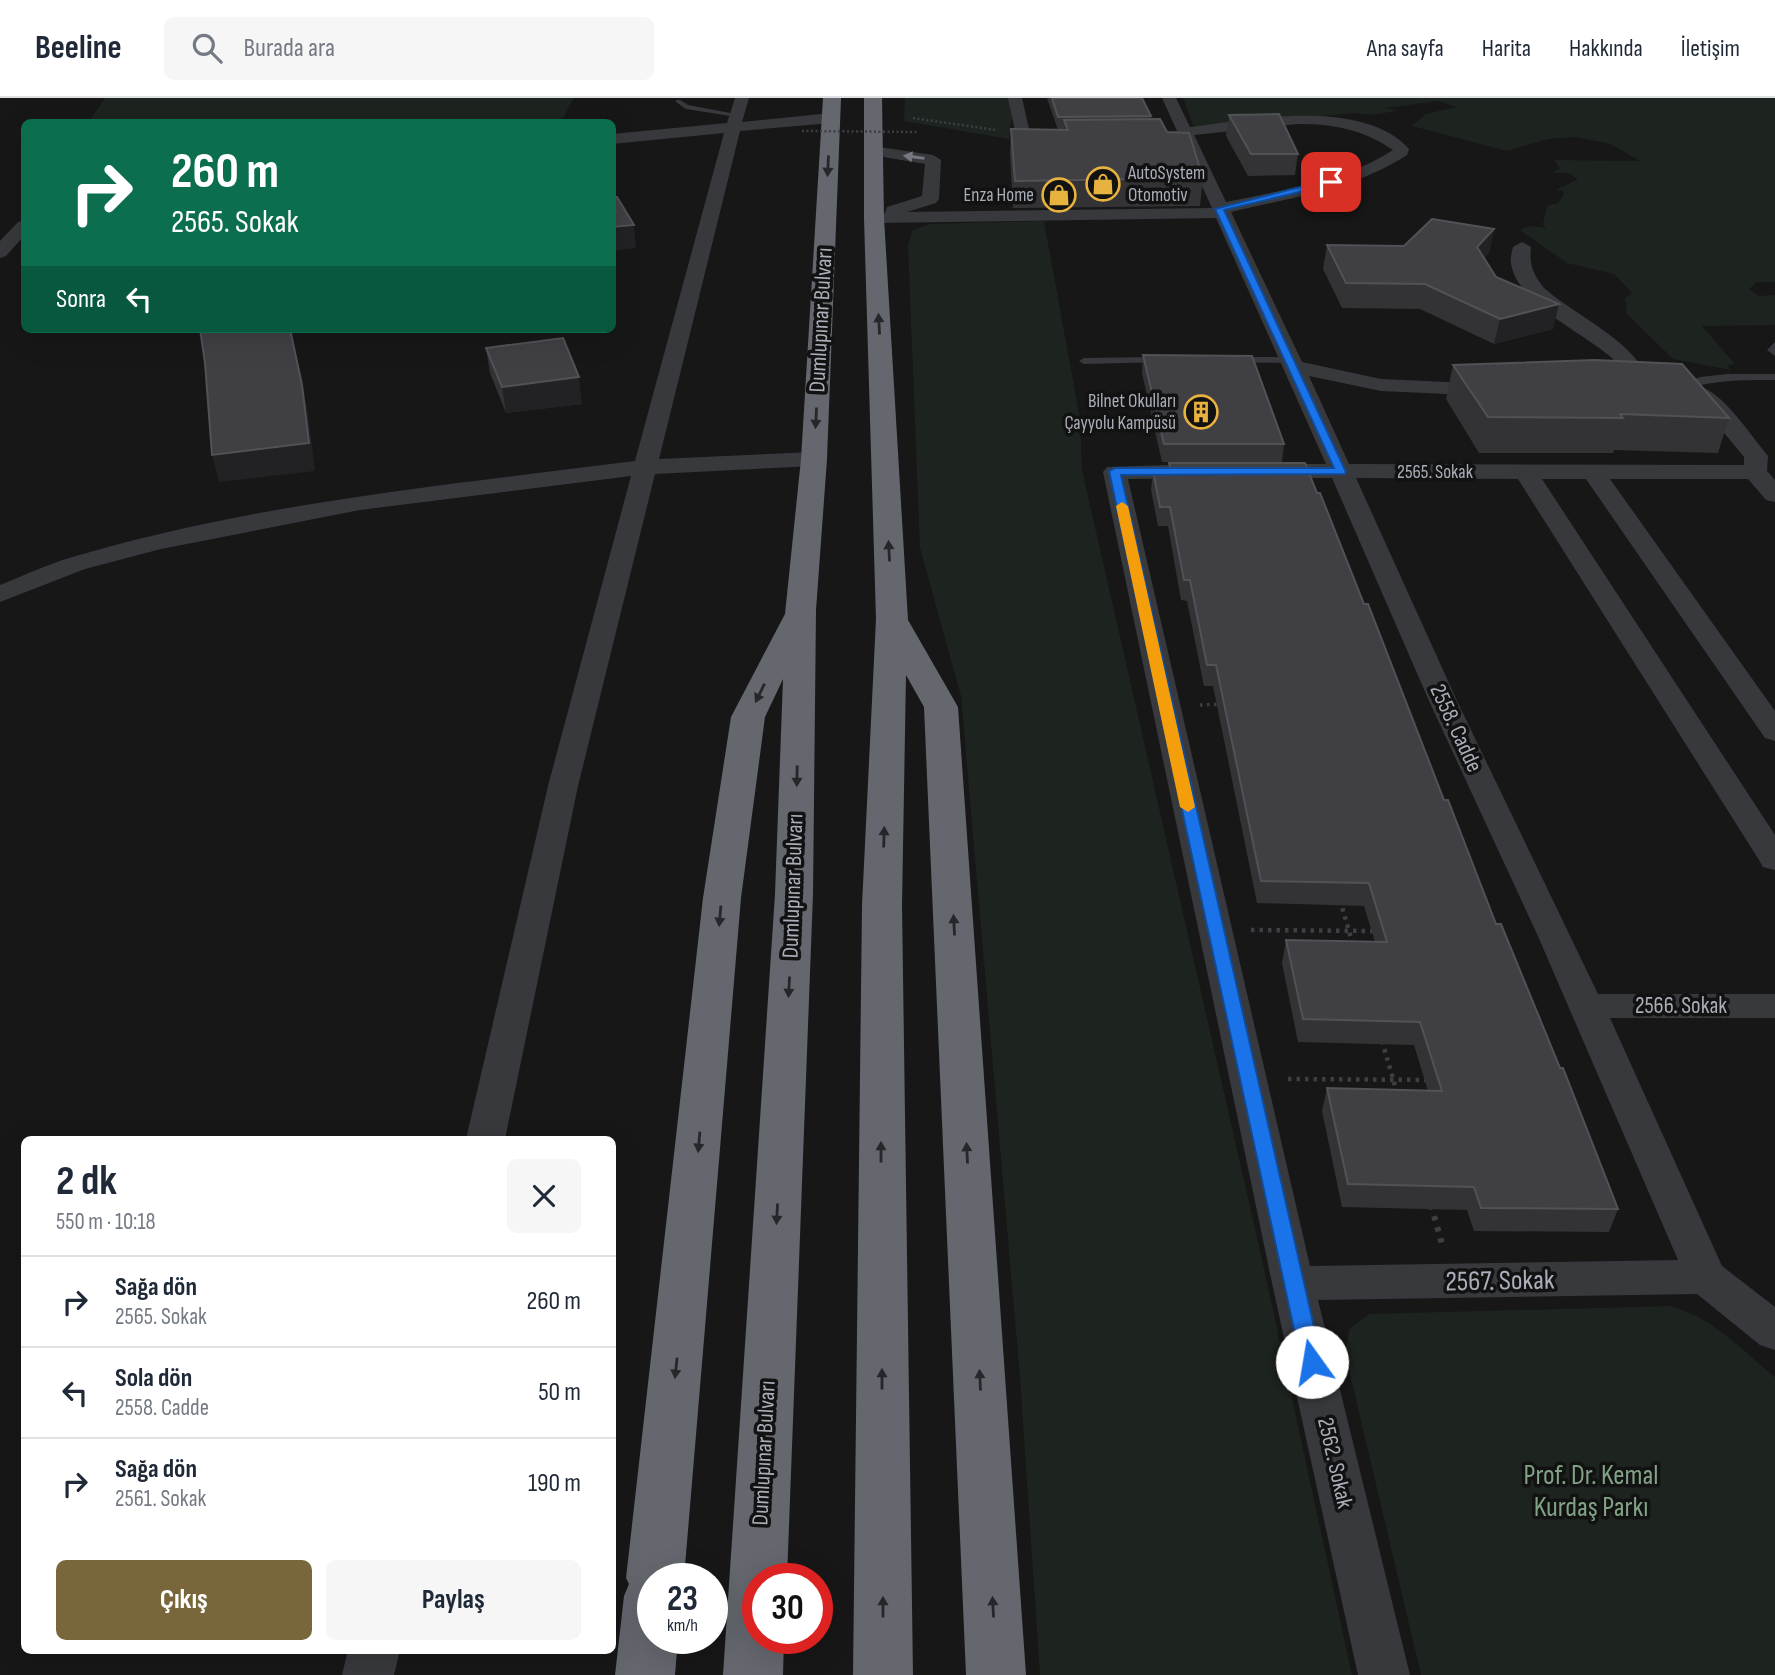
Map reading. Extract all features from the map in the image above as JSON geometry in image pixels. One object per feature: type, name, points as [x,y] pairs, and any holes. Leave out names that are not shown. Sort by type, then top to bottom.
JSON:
[{"type":"highway","points":[[873,98],[874,218],[892,619],[882,905],[883,1675]]},
{"type":"highway","name":"Dumlupınar Bulvarı","points":[[753,1675],[794,894],[801,610],[814,459],[832,108]]},
{"type":"highway","points":[[656,1563],[722,898],[748,717],[801,610]]},
{"type":"highway","points":[[892,619],[941,707],[996,1675]]},
{"type":"highway","points":[[645,1675],[647,1654]]},
{"type":"street","points":[[486,1136],[562,786],[742,98]]},
{"type":"street","points":[[1015,98],[1023,138],[1077,138]]},
{"type":"street","name":"2558. Cadde","points":[[1169,98],[1180,135],[1221,211],[1293,363],[1404,616],[1586,1006],[1706,1278],[1775,1332]]},
{"type":"street","points":[[616,138],[832,108]]},
{"type":"street","points":[[874,218],[1221,211],[1331,182],[1387,161],[1401,152],[1401,149],[1366,126],[1336,118],[1291,119],[1180,135]]},
{"type":"street","points":[[872,152],[933,160],[930,199],[874,218]]},
{"type":"street","points":[[0,252],[21,229]]},
{"type":"street","points":[[1521,247],[1520,268],[1529,284],[1549,303],[1614,348],[1634,369],[1642,385]]},
{"type":"street","points":[[1293,363],[1399,387],[1510,390]]},
{"type":"street","points":[[1619,386],[1681,387],[1704,394],[1756,456],[1755,472],[1775,495]]},
{"type":"street","points":[[0,594],[76,564],[158,542],[270,519],[468,488],[647,467],[814,459]]},
{"type":"street","name":"2565. Sokak","points":[[1115,471],[1755,472]]},
{"type":"street","name":"2562. Sokak","points":[[1115,471],[1293,1283],[1384,1675]]},
{"type":"street","points":[[1525,472],[1775,860]]},
{"type":"street","points":[[1593,472],[1775,732]]},
{"type":"street","name":"2566. Sokak","points":[[1586,1006],[1775,1006]]},
{"type":"street","name":"2567. Sokak","points":[[1293,1283],[1706,1278]]},
{"type":"street","points":[[368,1675],[373,1654]]},
{"type":"lane","points":[[678,101],[686,107],[735,121]]},
{"type":"lane","points":[[1775,345],[1772,350],[1775,354]]},
{"type":"lane","points":[[1084,361],[1181,360]]},
{"type":"lane","points":[[1222,360],[1293,363]]},
{"type":"lane","points":[[1681,387],[1714,377],[1775,377]]},
{"type":"path","points":[[913,118],[1001,130]]},
{"type":"path","points":[[802,131],[917,132]]},
{"type":"path","points":[[1165,705],[1230,704]]},
{"type":"path","points":[[1337,891],[1356,956]]},
{"type":"path","points":[[1216,930],[1390,931]]},
{"type":"path","points":[[1378,1030],[1401,1104]]},
{"type":"path","points":[[1248,1079],[1433,1080]]},
{"type":"path","points":[[1427,1193],[1453,1281]]},
{"type":"green space","points":[[105,98],[574,98],[563,119],[91,119]]},
{"type":"green space","points":[[905,98],[1009,98],[1012,113],[1009,139],[904,121]]},
{"type":"green space","points":[[1183,98],[1775,98],[1775,282],[1757,282],[1749,289],[1758,296],[1775,295],[1775,325],[1702,326],[1735,364],[1728,365],[1730,370],[1673,359],[1627,314],[1625,298],[1632,293],[1614,274],[1567,263],[1520,230],[1530,226],[1546,228],[1543,224],[1547,206],[1558,203],[1564,194],[1563,191],[1556,190],[1578,179],[1568,173],[1552,173],[1560,168],[1554,160],[1640,161],[1610,144],[1576,137],[1548,139],[1507,151],[1412,126],[1426,114],[1456,107],[1439,101],[1385,108],[1398,111],[1370,115],[1356,113],[1199,128],[1193,125]]},
{"type":"green space","points":[[1044,221],[1080,419],[1082,470],[1261,1255],[1352,1675],[1040,1675],[1020,1378],[961,696],[920,548],[908,245],[913,230],[930,224]]},
{"type":"green space","name":"Prof. Dr. Kemal Kurdaş Parkı","points":[[1671,1306],[1714,1327],[1775,1377],[1775,1675],[1421,1675],[1345,1353],[1350,1328],[1370,1314]]},
{"type":"building","points":[[1052,98],[1142,98],[1151,116],[1058,117]]},
{"type":"building","points":[[1279,114],[1298,154],[1251,154],[1229,115]]},
{"type":"building","points":[[1160,119],[1167,132],[1189,133],[1203,178],[1015,181],[1011,129],[1068,130],[1064,120]]},
{"type":"building","points":[[616,197],[617,197],[634,225],[616,227]]},
{"type":"building","points":[[1432,219],[1494,229],[1477,247],[1496,277],[1559,304],[1500,319],[1425,284],[1346,283],[1327,245],[1404,246]]},
{"type":"building","points":[[201,333],[291,333],[302,385],[309,443],[212,455]]},
{"type":"building","points":[[563,338],[579,377],[502,387],[486,348]]},
{"type":"building","name":"Bilnet Okulları Çayyolu Kampüsü","points":[[1143,355],[1252,356],[1284,444],[1164,444]]},
{"type":"building","points":[[1595,360],[1682,364],[1729,418],[1620,414],[1623,418],[1488,417],[1453,365]]},
{"type":"building","points":[[1169,463],[1305,463],[1317,493],[1320,493],[1364,604],[1368,604],[1444,800],[1448,800],[1496,924],[1501,924],[1560,1068],[1563,1068],[1618,1209],[1481,1208],[1474,1187],[1348,1184],[1327,1088],[1442,1091],[1420,1022],[1303,1019],[1286,940],[1387,942],[1369,883],[1261,881],[1216,665],[1207,665],[1190,580],[1184,580],[1170,507],[1160,507],[1153,471],[1171,471]]},
{"type":"slow traffic","points":[[1122,506],[1188,807]]},
{"type":"place","name":"AutoSystem Otomotiv","points":[[1103,184]]},
{"type":"place","name":"Enza Home","points":[[1059,195]]},
{"type":"place","name":"Bilnet Okulları Çayyolu Kampüsü","points":[[1201,412]]},
{"type":"route","points":[[1312,1362],[1115,471],[1341,472],[1220,209],[1331,182]]}]
